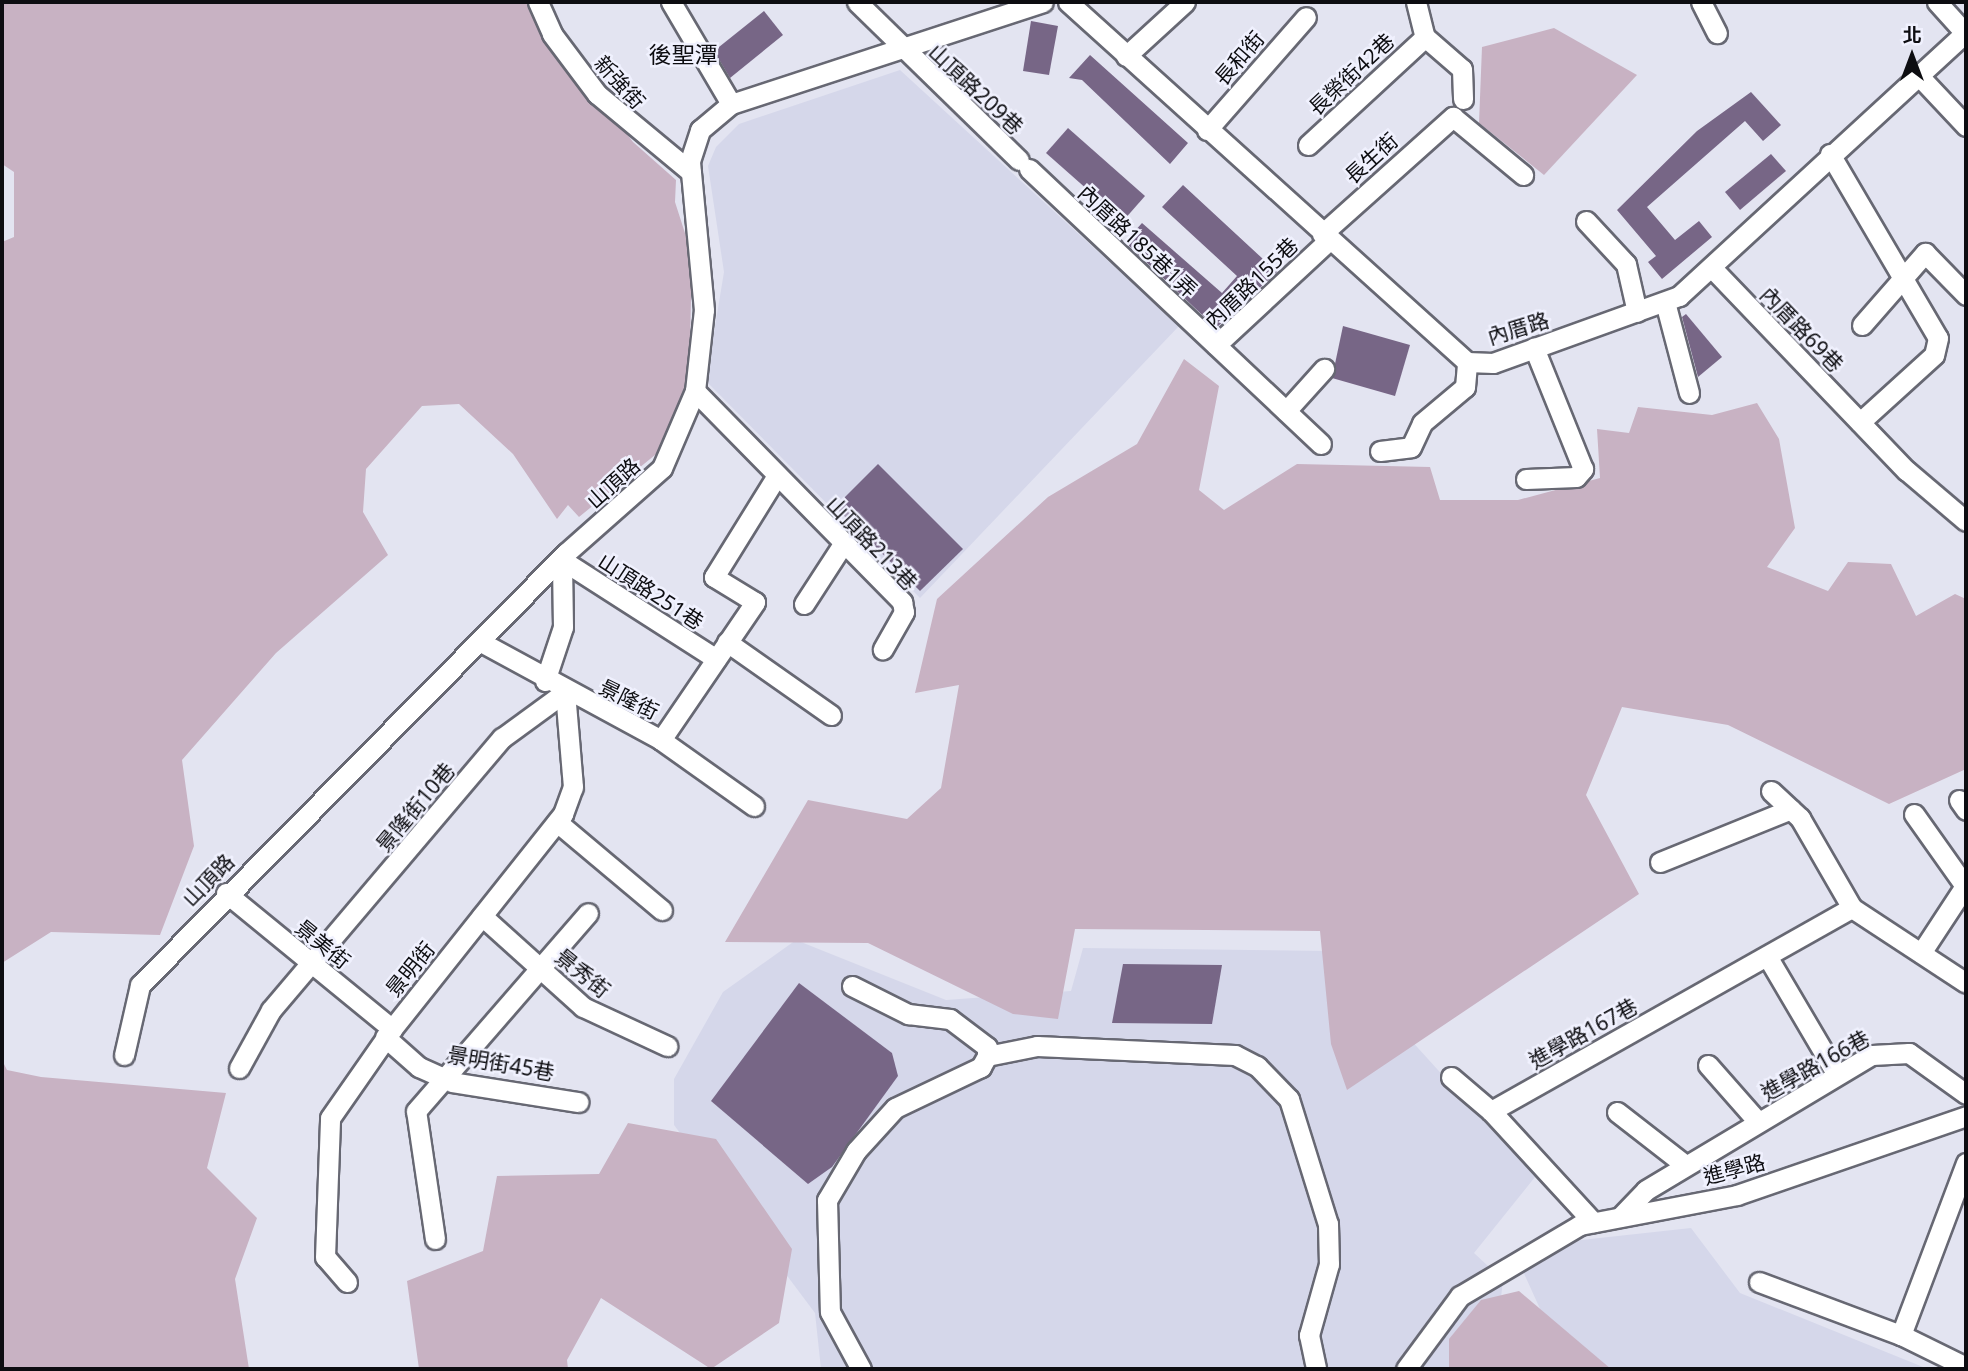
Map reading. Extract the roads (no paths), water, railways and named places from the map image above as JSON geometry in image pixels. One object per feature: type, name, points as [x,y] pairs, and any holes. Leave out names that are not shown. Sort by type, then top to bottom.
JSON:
[{"type":"street","name":"新強街","points":[[538,2],[552,34],[597,94],[691,172]]},
{"type":"street","points":[[671,2],[731,104]]},
{"type":"street","points":[[857,2],[903,51]]},
{"type":"street","name":"山頂路","points":[[124,1055],[139,985],[226,893],[479,641],[562,560],[654,480],[695,391],[704,310],[691,172],[700,130],[731,104],[903,51],[1043,2]]},
{"type":"street","name":"內厝路","points":[[1069,2],[1325,237],[1467,362],[1493,363],[1665,302],[1712,268],[1830,154],[1965,32]]},
{"type":"street","points":[[1126,56],[1185,2]]},
{"type":"street","points":[[1416,2],[1425,37],[1462,69],[1463,99]]},
{"type":"street","points":[[1701,2],[1717,33]]},
{"type":"street","points":[[1937,2],[1965,32]]},
{"type":"street","name":"長和街","points":[[1208,130],[1306,17]]},
{"type":"street","name":"長榮街42巷","points":[[1308,145],[1425,37]]},
{"type":"street","name":"山頂路209巷","points":[[903,51],[1024,165]]},
{"type":"street","points":[[1919,76],[1966,126]]},
{"type":"street","name":"長生街","points":[[1325,237],[1453,117],[1523,174]]},
{"type":"street","points":[[1830,154],[1900,274],[1938,348],[1860,422]]},
{"type":"street","name":"內厝路185巷1弄","points":[[1024,165],[1216,345]]},
{"type":"street","points":[[1586,221],[1626,264],[1637,312]]},
{"type":"street","name":"內厝路155巷","points":[[1321,444],[1216,345],[1325,237]]},
{"type":"street","points":[[1862,325],[1900,274],[1925,253],[1966,295]]},
{"type":"street","name":"內厝路69巷","points":[[1712,268],[1860,422],[1966,521]]},
{"type":"street","points":[[1665,302],[1689,393]]},
{"type":"street","points":[[1526,479],[1576,477],[1583,469],[1534,348]]},
{"type":"street","points":[[1380,451],[1411,447],[1422,422],[1465,387],[1467,362]]},
{"type":"street","points":[[1286,411],[1324,369]]},
{"type":"street","name":"山頂路213巷","points":[[695,391],[905,608],[883,649]]},
{"type":"street","points":[[661,740],[755,602],[714,577],[776,477]]},
{"type":"street","points":[[804,604],[843,544]]},
{"type":"street","points":[[545,681],[563,627],[562,560]]},
{"type":"street","name":"山頂路251巷","points":[[562,560],[716,659]]},
{"type":"street","name":"景隆街","points":[[479,641],[565,692],[661,740],[754,806]]},
{"type":"street","points":[[727,642],[831,715]]},
{"type":"street","name":"景明街","points":[[347,1282],[325,1257],[326,1132],[389,1033],[557,822],[573,787],[565,692]]},
{"type":"street","name":"景隆街10巷","points":[[239,1068],[271,1010],[502,738],[565,692]]},
{"type":"street","points":[[1771,791],[1791,809],[1852,908],[1966,983]]},
{"type":"street","points":[[1660,862],[1791,809]]},
{"type":"street","points":[[1914,814],[1965,886],[1921,953]]},
{"type":"street","points":[[557,822],[662,910]]},
{"type":"street","name":"景美街","points":[[226,893],[312,964],[389,1033]]},
{"type":"street","points":[[1838,1076],[1767,956],[1852,908]]},
{"type":"street","points":[[435,1239],[416,1111],[448,1080],[588,914]]},
{"type":"street","name":"景秀街","points":[[482,916],[597,1016],[667,1046]]},
{"type":"street","name":"進學路167巷","points":[[1491,1111],[1767,956]]},
{"type":"street","points":[[852,986],[908,1014],[950,1019],[986,1047],[987,1056],[981,1067],[895,1108],[856,1151],[827,1200],[830,1311],[861,1369]]},
{"type":"street","name":"景明街45巷","points":[[389,1033],[419,1067],[448,1080],[578,1102]]},
{"type":"street","points":[[987,1056],[1037,1045],[1234,1055],[1257,1066],[1289,1099],[1328,1224],[1329,1264],[1309,1335],[1315,1369]]},
{"type":"street","name":"進學路166巷","points":[[1620,1217],[1646,1190],[1685,1165],[1838,1076],[1895,1050],[1966,1094]]},
{"type":"street","points":[[1708,1065],[1758,1122]]},
{"type":"street","points":[[1451,1077],[1491,1111],[1593,1223]]},
{"type":"street","points":[[1618,1112],[1685,1165]]},
{"type":"street","name":"進學路","points":[[1406,1369],[1460,1296],[1513,1262],[1593,1223],[1737,1195],[1966,1116]]},
{"type":"street","points":[[1901,1335],[1966,1163]]},
{"type":"street","points":[[1759,1282],[1901,1335],[1966,1367]]},
{"type":"district","name":"後聖潭","points":[[683,54]]}]
